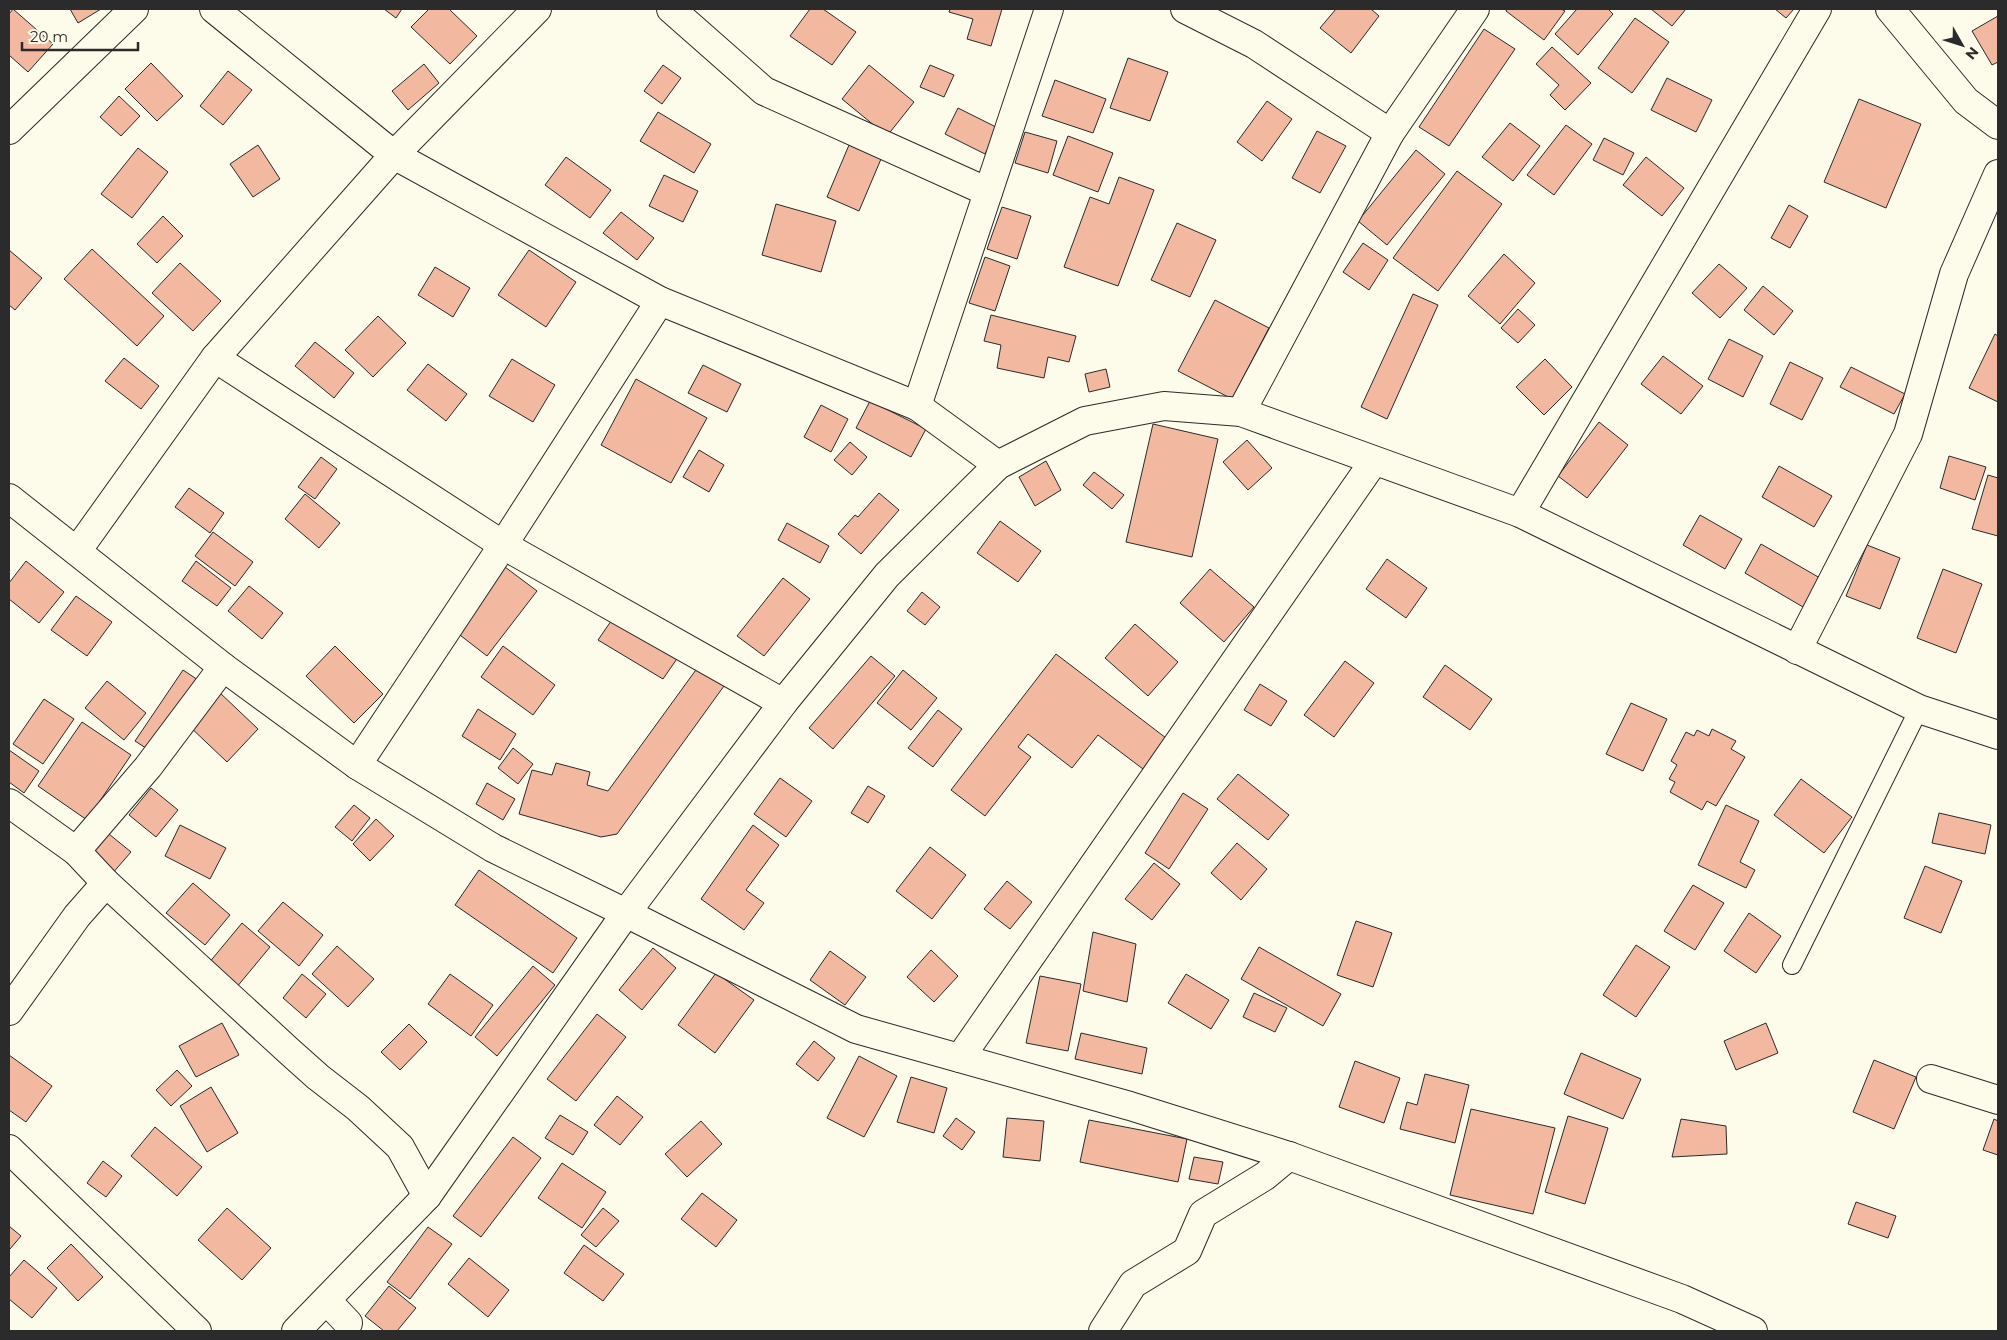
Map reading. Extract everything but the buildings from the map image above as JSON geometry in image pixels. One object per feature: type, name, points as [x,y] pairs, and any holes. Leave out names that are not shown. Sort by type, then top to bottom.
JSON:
[{"type":"street","points":[[9,130],[134,9]]},
{"type":"street","points":[[214,9],[394,155],[660,301],[917,406],[998,465]]},
{"type":"street","points":[[77,551],[215,358],[394,155],[537,9]]},
{"type":"street","points":[[671,9],[764,91],[988,192]]},
{"type":"street","points":[[917,406],[1049,9]]},
{"type":"street","points":[[1185,9],[1254,44],[1390,133]]},
{"type":"street","points":[[1241,412],[1390,133],[1475,9]]},
{"type":"street","points":[[1520,513],[1817,9]]},
{"type":"street","points":[[1890,9],[1966,101],[1998,125]]},
{"type":"street","points":[[1797,650],[1908,434],[1954,274],[1998,174]]},
{"type":"street","points":[[357,765],[503,545],[660,301]]},
{"type":"street","points":[[215,358],[503,545],[784,704]]},
{"type":"street","points":[[296,1331],[427,1196],[626,914],[784,704],[887,575],[998,465],[1085,421],[1164,406],[1241,412],[1520,513],[1919,709],[1998,735]]},
{"type":"street","points":[[960,1058],[1374,461]]},
{"type":"street","points":[[9,498],[222,667],[357,765],[493,848],[856,1029],[1130,1106],[1289,1156],[1682,1299],[1753,1331]]},
{"type":"street","points":[[76,851],[148,767],[222,667]]},
{"type":"street","points":[[9,803],[76,851],[106,883],[318,1077],[358,1108],[400,1147],[427,1196]]},
{"type":"street","points":[[9,1010],[77,916],[106,883]]},
{"type":"street","points":[[1932,1079],[1998,1100]]},
{"type":"street","points":[[9,1149],[197,1331]]},
{"type":"street","points":[[1103,1331],[1134,1284],[1187,1251],[1203,1214],[1265,1176],[1289,1156]]},
{"type":"street","points":[[326,1302],[348,1323]]},
{"type":"lane","points":[[1792,965],[1919,709]]}]
